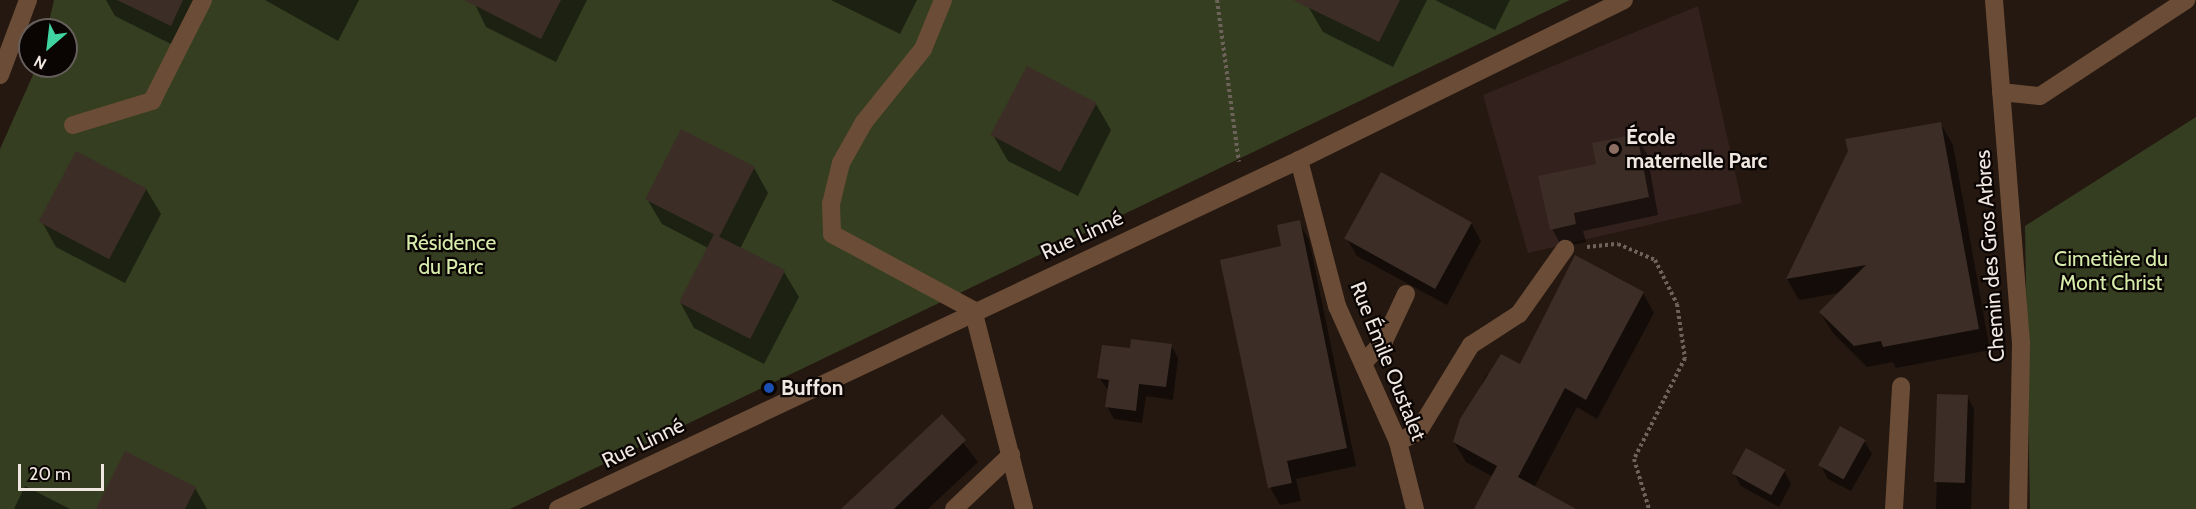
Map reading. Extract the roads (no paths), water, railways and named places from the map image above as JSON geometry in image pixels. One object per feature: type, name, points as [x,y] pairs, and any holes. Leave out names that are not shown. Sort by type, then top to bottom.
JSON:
[{"type":"street","points":[[0,75],[28,0]]},
{"type":"street","points":[[73,125],[152,100],[203,0]]},
{"type":"street","points":[[943,0],[923,50],[864,122],[841,163],[831,204],[832,234],[973,310],[1024,509]]},
{"type":"street","name":"Rue Linné","points":[[558,509],[973,310],[1243,187],[1624,0]]},
{"type":"street","name":"Chemin des Gros Arbres","points":[[1994,0],[2021,343],[2018,509]]},
{"type":"street","points":[[2001,92],[2040,96],[2186,0]]},
{"type":"street","name":"Rue Émile Oustalet","points":[[1299,160],[1337,306],[1398,442],[1415,509]]},
{"type":"street","points":[[1398,442],[1418,432],[1471,345],[1519,314],[1565,249]]},
{"type":"street","points":[[1363,363],[1384,341],[1406,294]]},
{"type":"street","points":[[1894,509],[1901,387]]},
{"type":"street","points":[[954,509],[1011,455]]},
{"type":"place","name":"École maternelle Parc","points":[[1614,149]]},
{"type":"place","name":"Buffon","points":[[769,388]]},
{"type":"park label","name":"Résidence du Parc","points":[[451,255]]},
{"type":"park label","name":"Cimetière du Mont Christ","points":[[2111,271]]}]
